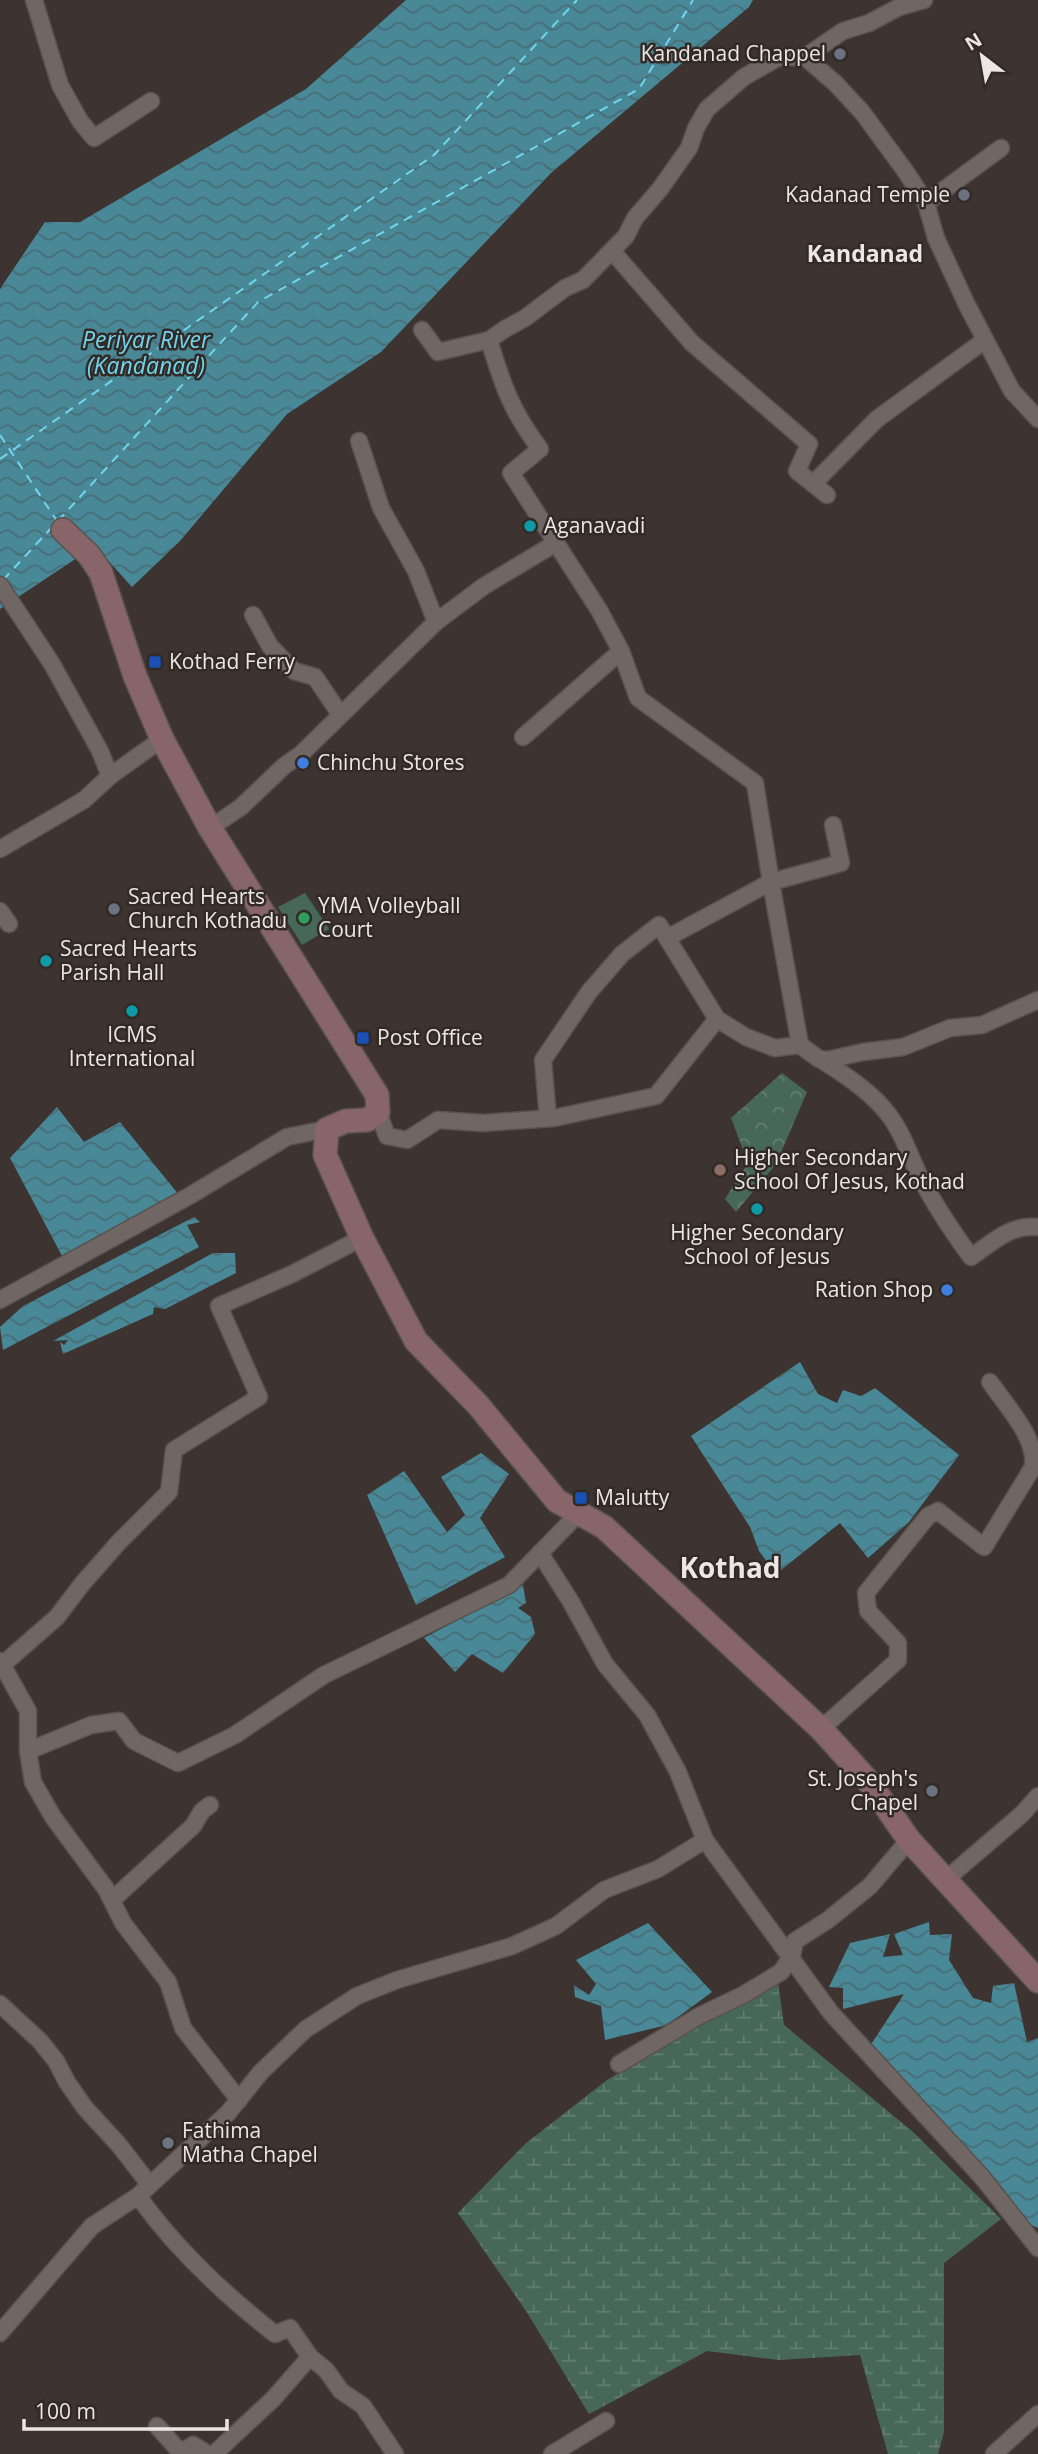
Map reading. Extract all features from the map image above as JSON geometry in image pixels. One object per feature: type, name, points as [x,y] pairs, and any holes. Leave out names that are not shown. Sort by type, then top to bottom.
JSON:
[{"type":"main road","points":[[63,530],[89,555],[101,573],[135,677],[162,739],[210,828],[377,1095],[378,1112],[368,1120],[346,1121],[327,1129],[325,1155],[362,1238],[416,1341],[478,1405],[557,1501],[604,1527],[821,1729],[869,1782],[909,1840],[944,1881],[1038,1980]]},
{"type":"street","points":[[34,0],[60,85],[80,121],[94,138],[151,102]]},
{"type":"street","points":[[422,330],[438,352],[489,340],[525,318],[565,288],[583,280],[626,236],[635,218],[689,148],[707,109],[744,77],[779,57],[805,57],[843,31],[869,23],[899,7],[924,0]]},
{"type":"street","points":[[805,57],[862,112],[926,203],[936,237],[985,340],[1012,391],[1038,419]]},
{"type":"street","points":[[926,203],[1001,148]]},
{"type":"street","points":[[612,251],[692,343],[809,444],[797,471],[827,495]]},
{"type":"street","points":[[489,340],[506,395],[540,449],[511,473],[600,610],[621,651],[638,698],[755,783],[800,1045]]},
{"type":"street","points":[[813,484],[877,419],[985,340]]},
{"type":"street","points":[[359,441],[381,508],[416,571],[436,622]]},
{"type":"street","points":[[210,828],[241,807],[284,766],[301,754],[436,622],[484,586],[556,543]]},
{"type":"street","points":[[0,585],[52,664],[100,751],[110,776]]},
{"type":"street","points":[[253,615],[270,646],[294,671],[314,677],[340,714]]},
{"type":"street","points":[[523,737],[621,651]]},
{"type":"street","points":[[0,849],[85,800],[110,776],[162,739]]},
{"type":"street","points":[[667,938],[771,882],[841,863],[834,825]]},
{"type":"street","points":[[548,1118],[543,1060],[589,992],[621,954],[659,925],[717,1019],[746,1037],[775,1048],[800,1045],[842,1073],[883,1108],[898,1128],[920,1176],[944,1218],[971,1257],[1007,1231],[1038,1227]]},
{"type":"street","points":[[819,1059],[903,1048],[950,1028],[982,1025],[1038,1000]]},
{"type":"street","points":[[378,1112],[387,1136],[407,1140],[438,1120],[483,1123],[548,1118],[656,1096],[717,1019]]},
{"type":"street","points":[[0,1300],[191,1195],[286,1137],[327,1129]]},
{"type":"street","points":[[239,2100],[183,2028],[168,1982],[123,1923],[112,1900],[53,1818],[33,1782],[28,1751],[28,1712],[1,1664],[57,1617],[101,1563],[169,1492],[174,1450],[260,1396],[219,1306],[292,1274],[362,1238]]},
{"type":"street","points":[[821,1729],[898,1660],[898,1643],[868,1611],[866,1593],[885,1567],[928,1516],[938,1511],[984,1547],[1033,1467],[1035,1453],[1023,1430],[990,1382]]},
{"type":"street","points":[[28,1751],[91,1725],[119,1721],[134,1741],[178,1763],[235,1735],[324,1675],[509,1585],[578,1514]]},
{"type":"street","points":[[540,1553],[605,1664],[647,1715],[678,1772],[705,1840],[831,2012],[982,2177],[1038,2248]]},
{"type":"street","points":[[944,1881],[1022,1814],[1038,1796]]},
{"type":"street","points":[[112,1900],[192,1826],[202,1811],[210,1805]]},
{"type":"street","points":[[0,2333],[92,2226],[144,2190],[228,2113],[261,2072],[306,2029],[357,1996],[420,1973],[512,1946],[556,1926],[604,1890],[658,1869],[705,1840]]},
{"type":"street","points":[[619,2064],[699,2016],[743,1995],[781,1972],[792,1956],[795,1941],[828,1920],[870,1886],[909,1840]]},
{"type":"street","points":[[0,2004],[40,2041],[56,2061],[85,2108],[119,2145],[144,2190],[158,2224],[248,2314],[275,2334],[290,2328],[310,2357],[326,2370],[341,2391],[363,2406],[395,2454]]},
{"type":"street","points":[[214,2454],[273,2399],[310,2357]]},
{"type":"street","points":[[994,2454],[1038,2414]]},
{"type":"street","points":[[552,2454],[606,2420]]},
{"type":"street","points":[[157,2426],[181,2453],[194,2445],[208,2454]]},
{"type":"green space","name":"YMA Volleyball Court","points":[[305,893],[329,929],[302,945],[278,907]]},
{"type":"green space","points":[[782,1073],[807,1092],[776,1164],[736,1212],[725,1199],[748,1163],[731,1118]]},
{"type":"green space","points":[[778,1983],[784,2025],[913,2132],[1001,2219],[944,2263],[944,2432],[938,2454],[888,2454],[860,2355],[779,2360],[707,2351],[589,2414],[526,2311],[458,2213],[525,2144],[607,2080]]},
{"type":"water","name":"Periyar River (Kandanad)","points":[[406,0],[753,0],[749,7],[551,173],[381,352],[287,414],[180,541],[132,587],[95,546],[0,609],[0,289],[45,222],[80,222],[306,89]]},
{"type":"water","points":[[57,1107],[84,1142],[120,1122],[183,1200],[69,1269],[10,1158]]},
{"type":"water","points":[[194,1217],[200,1222],[187,1225],[199,1247],[3,1350],[0,1327],[23,1306]]},
{"type":"water","points":[[213,1253],[235,1253],[236,1273],[165,1309],[154,1307],[153,1314],[63,1354],[60,1342],[64,1345],[68,1340],[53,1341]]},
{"type":"water","points":[[800,1362],[818,1394],[837,1403],[843,1390],[861,1396],[875,1388],[959,1455],[909,1522],[868,1558],[840,1523],[776,1574],[759,1551],[750,1527],[691,1436]]},
{"type":"water","points":[[481,1453],[509,1474],[480,1518],[505,1557],[416,1605],[367,1495],[404,1471],[447,1532],[465,1515],[441,1477]]},
{"type":"water","points":[[523,1585],[526,1603],[518,1608],[531,1617],[535,1634],[503,1673],[472,1654],[455,1672],[424,1638]]},
{"type":"water","points":[[929,1922],[930,1935],[952,1934],[949,1960],[973,1998],[991,2003],[993,1986],[1014,1983],[1027,2042],[1038,2038],[1038,2228],[1020,2220],[870,2046],[904,1994],[843,2009],[843,1988],[829,1987],[850,1943],[890,1934],[883,1957],[903,1955],[894,1934]]},
{"type":"water","points":[[648,1923],[712,1992],[667,2025],[605,2040],[601,2006],[575,1997],[574,1985],[589,1995],[596,1984],[576,1960]]},
{"type":"ferry route","points":[[0,459],[434,155],[577,0]]},
{"type":"ferry route","points":[[58,521],[258,302],[639,89],[693,0]]},
{"type":"ferry route","points":[[0,435],[57,521]]},
{"type":"ferry route","points":[[3,580],[54,525]]},
{"type":"place","name":"Kandanad Chappel","points":[[840,54]]},
{"type":"place","name":"Kadanad Temple","points":[[964,195]]},
{"type":"place","name":"Aganavadi","points":[[530,526]]},
{"type":"place","name":"Kothad Ferry","points":[[155,662]]},
{"type":"place","name":"Chinchu Stores","points":[[303,763]]},
{"type":"place","name":"Sacred Hearts Church Kothadu","points":[[114,909]]},
{"type":"place","name":"YMA Volleyball Court","points":[[304,918]]},
{"type":"place","name":"Sacred Hearts Parish Hall","points":[[46,961]]},
{"type":"place","name":"ICMS International","points":[[132,1011]]},
{"type":"place","name":"Post Office","points":[[363,1038]]},
{"type":"place","name":"Higher Secondary School Of Jesus, Kothad","points":[[720,1170]]},
{"type":"place","name":"Higher Secondary School of Jesus","points":[[757,1209]]},
{"type":"place","name":"Ration Shop","points":[[947,1290]]},
{"type":"place","name":"Malutty","points":[[581,1498]]},
{"type":"place","name":"St. Joseph's Chapel","points":[[932,1791]]},
{"type":"place","name":"Fathima Matha Chapel","points":[[168,2143]]},
{"type":"district","name":"Kandanad","points":[[865,254]]},
{"type":"district","name":"Kothad","points":[[730,1568]]}]
